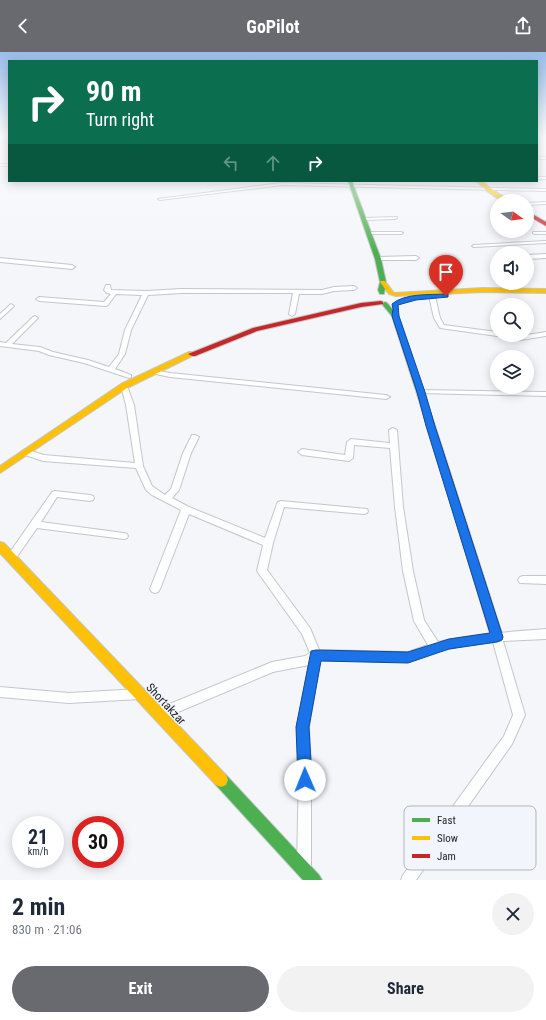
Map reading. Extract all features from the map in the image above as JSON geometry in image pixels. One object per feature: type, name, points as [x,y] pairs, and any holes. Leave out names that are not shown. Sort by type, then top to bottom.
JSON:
[{"type":"main road","points":[[480,182],[496,194]]},
{"type":"main road","points":[[351,183],[378,259],[383,282],[421,392],[430,426],[497,637]]},
{"type":"main road","points":[[534,217],[544,222]]},
{"type":"main road","points":[[60,418],[129,376],[197,346],[250,325],[292,314],[389,298],[483,290],[546,291]]},
{"type":"main road","points":[[0,460],[124,386],[200,350],[255,329],[389,298],[486,294],[546,295]]},
{"type":"main road","points":[[0,470],[23,447]]},
{"type":"main road","name":"Shortakzar","points":[[0,546],[141,694],[314,880]]},
{"type":"street","points":[[160,199],[282,184],[351,183],[546,190]]},
{"type":"street","points":[[534,204],[546,203]]},
{"type":"street","points":[[364,219],[395,218]]},
{"type":"street","points":[[369,233],[401,233]]},
{"type":"street","points":[[535,233],[546,233]]},
{"type":"street","points":[[474,246],[546,242]]},
{"type":"street","points":[[534,257],[546,256]]},
{"type":"street","points":[[378,259],[416,258]]},
{"type":"street","points":[[0,260],[72,267]]},
{"type":"street","points":[[108,286],[108,291],[146,293],[182,291],[322,292],[334,289],[354,288]]},
{"type":"street","points":[[39,299],[106,304],[115,292]]},
{"type":"street","points":[[292,314],[296,292]]},
{"type":"street","points":[[111,369],[122,354],[128,330],[146,293]]},
{"type":"street","points":[[432,296],[437,318],[442,327],[490,333]]},
{"type":"street","points":[[0,316],[11,306]]},
{"type":"street","points":[[3,345],[35,318]]},
{"type":"street","points":[[534,336],[546,334]]},
{"type":"street","points":[[3,345],[40,349],[51,354],[86,361],[129,376]]},
{"type":"street","points":[[153,372],[178,376],[386,396]]},
{"type":"street","points":[[124,386],[130,405],[139,466],[150,488],[166,499],[186,509],[268,543]]},
{"type":"street","points":[[421,392],[546,394]]},
{"type":"street","points":[[393,430],[398,507],[408,571],[420,621],[435,647]]},
{"type":"street","points":[[166,499],[175,490],[187,453],[195,437]]},
{"type":"street","points":[[302,452],[349,458],[351,442],[394,446]]},
{"type":"street","points":[[23,447],[43,458],[74,462],[139,466]]},
{"type":"street","points":[[11,558],[55,494],[90,498]]},
{"type":"street","points":[[304,870],[305,766],[303,727],[316,655],[306,631],[262,571],[268,543],[281,504],[364,511]]},
{"type":"street","points":[[155,589],[186,509]]},
{"type":"street","points":[[34,524],[124,536]]},
{"type":"street","points":[[523,580],[546,580]]},
{"type":"street","points":[[159,714],[272,666],[307,662],[316,655],[408,657],[435,647],[463,641],[546,634]]},
{"type":"street","points":[[461,806],[508,740],[518,715],[497,637]]},
{"type":"street","points":[[0,692],[69,698],[141,694]]},
{"type":"street","points":[[408,880],[415,870]]},
{"type":"traffic: fast","points":[[350,182],[378,259],[383,282],[381,290],[382,293]]},
{"type":"traffic: fast","points":[[385,304],[395,316],[438,447]]},
{"type":"traffic: fast","points":[[221,780],[314,880]]},
{"type":"traffic: slow","points":[[480,182],[496,194]]},
{"type":"traffic: slow","points":[[383,282],[391,293]]},
{"type":"traffic: slow","points":[[396,294],[483,290],[546,291]]},
{"type":"traffic: slow","points":[[0,470],[124,386],[192,354]]},
{"type":"traffic: slow","points":[[0,546],[221,780]]},
{"type":"traffic: jam","points":[[534,217],[546,224]]},
{"type":"traffic: jam","points":[[192,354],[255,329],[361,305],[381,303]]},
{"type":"traffic: jam","points":[[438,447],[497,637]]},
{"type":"route","points":[[305,780],[303,727],[316,655],[329,654],[348,656],[408,657],[435,647],[463,641],[497,637],[430,426],[421,392],[395,316],[395,304],[416,298],[446,296]]}]
